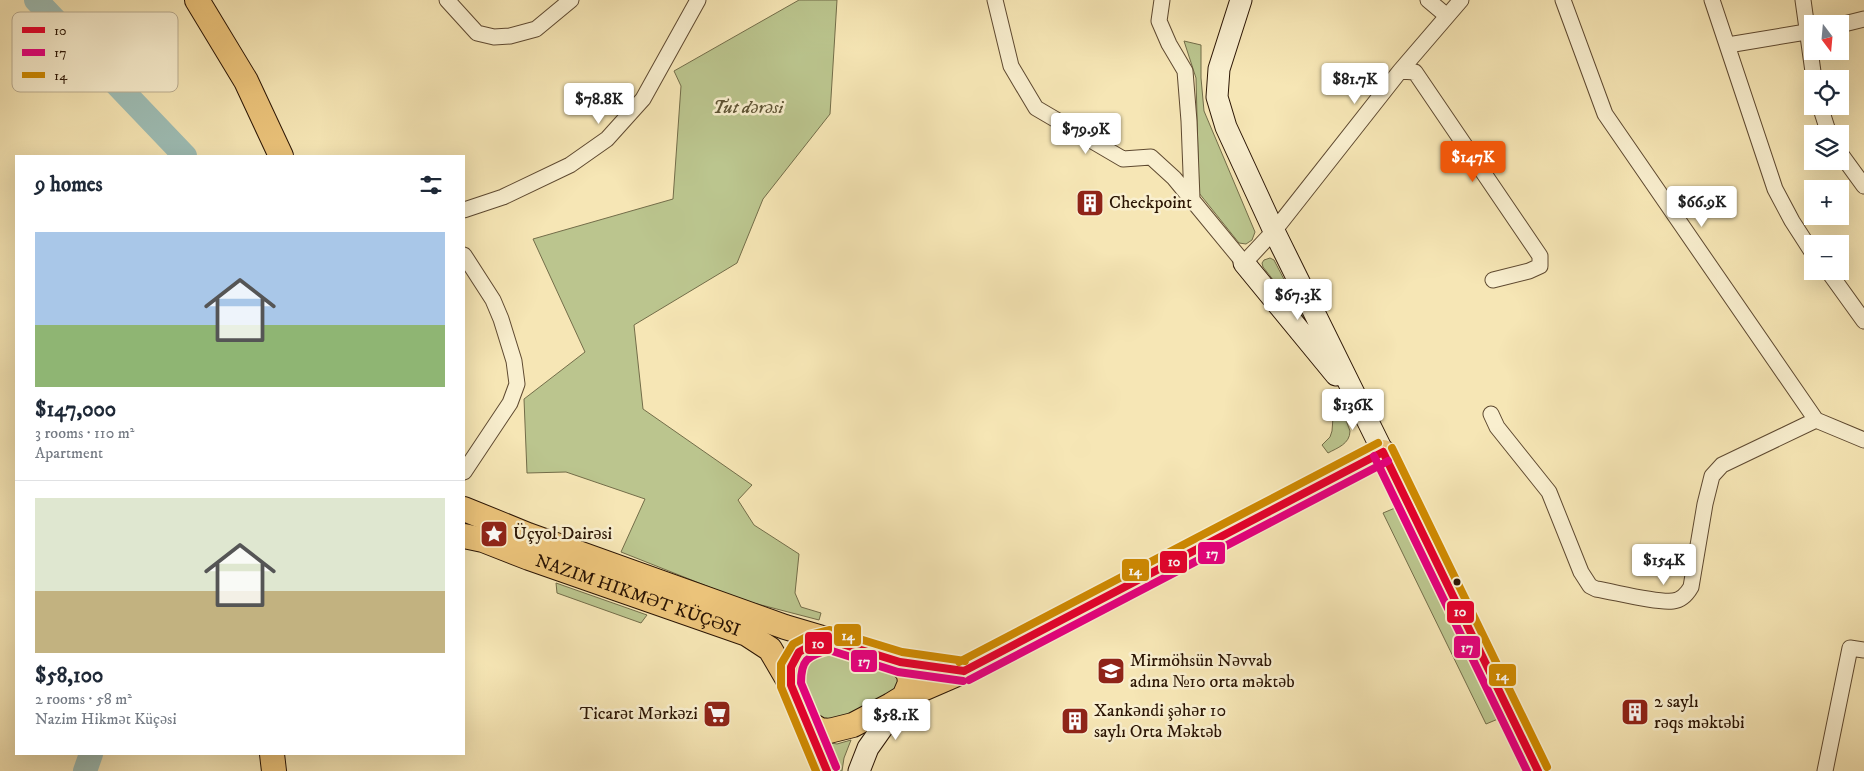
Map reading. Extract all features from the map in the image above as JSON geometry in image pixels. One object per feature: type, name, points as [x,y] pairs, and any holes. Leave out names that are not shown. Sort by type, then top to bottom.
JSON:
[{"type":"main road","points":[[197,0],[246,81],[281,155]]},
{"type":"main road","points":[[1241,0],[1219,69],[1217,97],[1226,127],[1274,231],[1358,400],[1381,453],[1538,771]]},
{"type":"main road","points":[[1244,263],[1358,400]]},
{"type":"main road","points":[[805,721],[820,730],[829,731],[853,725],[881,712],[904,696],[964,671],[1381,453]]},
{"type":"main road","name":"NAZIM HIKMƏT KÜÇƏSI","points":[[465,509],[528,535],[785,627],[829,640]]},
{"type":"main road","name":"NAZIM HIKMƏT KÜÇƏSI","points":[[465,536],[483,540],[529,558],[747,634],[770,649],[791,685]]},
{"type":"main road","points":[[827,771],[791,685],[791,667],[799,652],[814,644],[829,640],[900,662],[964,671]]},
{"type":"main road","points":[[859,771],[868,748],[904,696],[910,683],[909,674],[900,662]]},
{"type":"main road","points":[[272,755],[274,771]]},
{"type":"street","points":[[447,0],[476,33],[494,37],[510,36],[536,29],[571,0]]},
{"type":"street","points":[[465,210],[503,197],[570,165],[607,139],[643,100],[698,0]]},
{"type":"street","points":[[995,0],[1011,66],[1036,108],[1123,159],[1151,157],[1174,178],[1244,263],[1274,231],[1400,71],[1461,0]]},
{"type":"street","points":[[1162,0],[1159,21],[1169,44],[1185,71],[1192,199]]},
{"type":"street","points":[[1428,0],[1447,16]]},
{"type":"street","points":[[1563,0],[1605,114],[1816,420],[1864,440]]},
{"type":"street","points":[[1712,0],[1775,189],[1804,240]]},
{"type":"street","points":[[1803,0],[1806,15]]},
{"type":"street","points":[[1849,23],[1864,19]]},
{"type":"street","points":[[1728,45],[1804,32]]},
{"type":"street","points":[[1400,71],[1415,72],[1540,256],[1540,266],[1493,280]]},
{"type":"street","points":[[1849,165],[1864,186]]},
{"type":"street","points":[[465,257],[493,300],[501,319],[514,361],[516,384],[510,403],[465,470]]},
{"type":"street","points":[[1834,280],[1864,321]]},
{"type":"street","points":[[1491,414],[1497,427],[1549,492],[1577,565],[1590,586],[1596,589],[1661,601],[1673,601],[1684,596],[1691,587],[1712,476],[1722,465],[1816,420]]},
{"type":"street","points":[[1824,771],[1850,648],[1864,650]]},
{"type":"green space","name":"Tut dərəsi","points":[[799,0],[837,0],[830,114],[763,199],[737,263],[634,325],[643,409],[752,485],[738,500],[754,525],[799,554],[795,593],[801,607],[821,613],[819,620],[742,600],[621,552],[645,499],[566,472],[527,473],[524,399],[585,352],[533,239],[673,199],[681,86],[674,71]]},
{"type":"green space","points":[[1184,41],[1201,45],[1204,111],[1255,232],[1252,240],[1246,244],[1239,243],[1199,193],[1196,78]]},
{"type":"green space","points":[[1270,258],[1274,260],[1305,320],[1263,267],[1262,263],[1264,260]]},
{"type":"green space","points":[[1335,391],[1350,431],[1345,442],[1328,453],[1322,445],[1330,437],[1332,431]]},
{"type":"green space","points":[[1395,508],[1498,719],[1486,724],[1383,513]]},
{"type":"green space","points":[[556,583],[647,615],[641,623],[557,593]]},
{"type":"green space","points":[[817,649],[897,668],[903,684],[843,722],[817,719],[798,684],[800,662]]},
{"type":"green space","points":[[851,740],[844,758],[842,771],[836,771],[825,742],[837,744]]},
{"type":"waterway","points":[[36,0],[47,12]]},
{"type":"waterway","points":[[124,92],[184,155]]},
{"type":"waterway","points":[[85,771],[91,755]]},
{"type":"transit line","name":"14","points":[[959,662],[1378,443]]},
{"type":"transit line","name":"14","points":[[1392,448],[1547,767]]},
{"type":"transit line","name":"10","points":[[1383,452],[1538,771]]},
{"type":"transit line","name":"10","points":[[964,671],[1383,452]]},
{"type":"transit line","name":"17","points":[[1374,456],[1527,771]]},
{"type":"transit line","name":"17","points":[[969,680],[1388,461]]},
{"type":"transit line","name":"14","points":[[816,771],[781,687],[781,664],[793,644],[810,635],[830,630],[902,652],[965,661]]},
{"type":"transit line","name":"10","points":[[827,771],[791,685],[791,667],[799,652],[814,644],[829,640],[900,662],[964,671]]},
{"type":"transit line","name":"17","points":[[836,767],[801,683],[802,669],[810,657],[829,650],[898,672],[963,681]]},
{"type":"place","name":"Checkpoint","points":[[1090,203]]},
{"type":"place","name":"Üçyol Dairəsi","points":[[494,534]]},
{"type":"place","name":"Mirmöhsün Nəvvab adına №10 orta məktəb","points":[[1111,671]]},
{"type":"place","name":"2 saylı rəqs məktəbi","points":[[1635,712]]},
{"type":"place","name":"Ticarət Mərkəzi","points":[[717,714]]},
{"type":"place","name":"Xankəndi şəhər 10 saylı Orta Məktəb","points":[[1075,721]]}]
